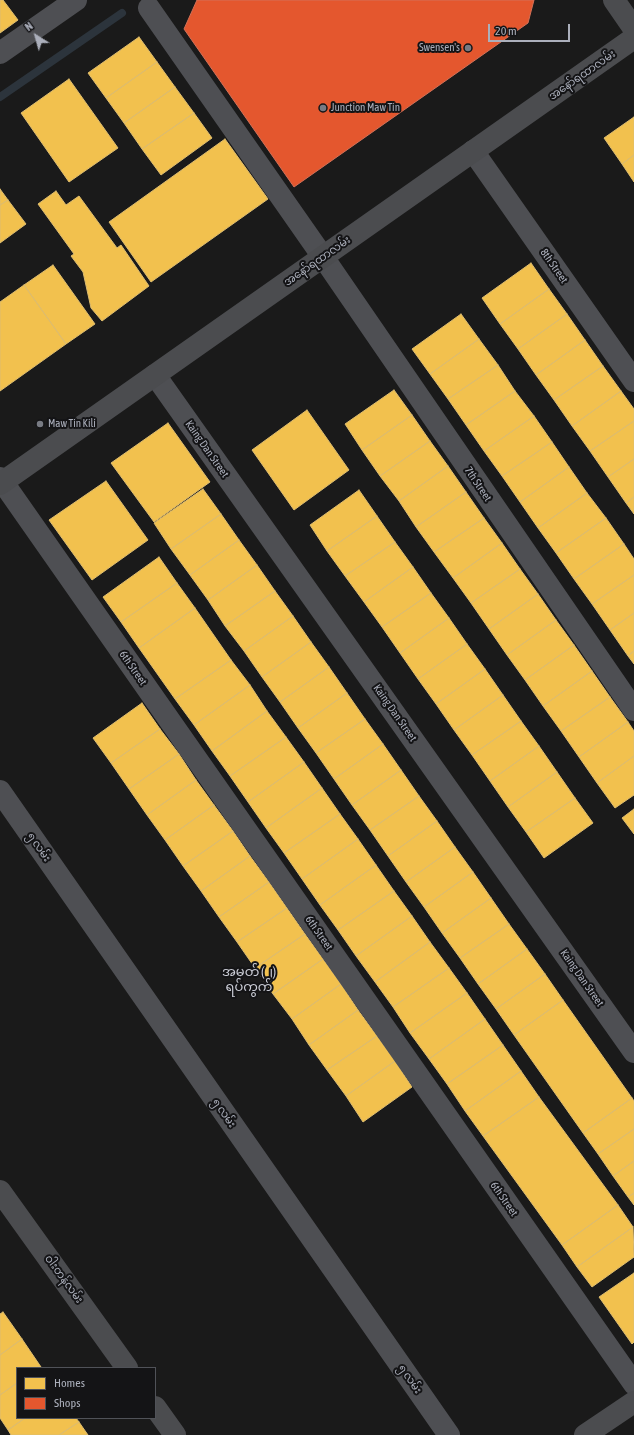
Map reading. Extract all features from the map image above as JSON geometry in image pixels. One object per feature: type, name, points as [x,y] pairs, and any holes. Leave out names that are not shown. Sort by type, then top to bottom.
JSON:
[{"type":"main road","points":[[614,0],[634,29]]},
{"type":"main road","name":"အနော်ရထာလမ်း","points":[[1,481],[155,375],[634,38]]},
{"type":"main road","name":"ဝါးတန်လမ်း","points":[[0,1191],[126,1367]]},
{"type":"main road","points":[[585,1435],[634,1402]]},
{"type":"main road","points":[[156,1408],[175,1435]]},
{"type":"street","points":[[0,53],[76,0]]},
{"type":"street","name":"7th Street","points":[[149,8],[323,257],[634,710]]},
{"type":"street","name":"8th Street","points":[[473,151],[634,381]]},
{"type":"street","name":"Kaing Dan Street","points":[[155,375],[634,1052]]},
{"type":"street","name":"6th Street","points":[[1,481],[634,1384]]},
{"type":"street","name":"၅ လမ်း","points":[[0,791],[449,1435]]},
{"type":"building: Homes","points":[[0,0],[3,0],[18,20],[0,33]]},
{"type":"building: Homes","points":[[139,37],[157,62],[106,98],[88,73]]},
{"type":"building: Homes","points":[[157,62],[175,87],[124,123],[106,98]]},
{"type":"building: Homes","points":[[69,79],[118,148],[69,182],[21,113]]},
{"type":"building: Homes","points":[[175,87],[194,113],[142,149],[124,123]]},
{"type":"building: Homes","points":[[194,113],[212,138],[161,175],[142,149]]},
{"type":"building: Homes","points":[[634,117],[634,155],[622,164],[604,138]]},
{"type":"building: Homes","points":[[225,139],[268,199],[151,282],[109,222]]},
{"type":"building: Homes","points":[[634,155],[634,182],[622,164]]},
{"type":"building: Homes","points":[[0,189],[8,200],[0,205]]},
{"type":"building: Homes","points":[[56,191],[66,205],[79,196],[117,248],[121,245],[149,286],[102,321],[91,308],[83,272],[71,256],[74,254],[38,204]]},
{"type":"building: Homes","points":[[8,200],[26,224],[0,243],[0,205]]},
{"type":"building: Homes","points":[[531,263],[549,289],[500,324],[482,298]]},
{"type":"building: Homes","points":[[53,265],[95,324],[66,344],[24,285]]},
{"type":"building: Homes","points":[[24,285],[66,344],[0,391],[0,302]]},
{"type":"building: Homes","points":[[549,289],[567,314],[518,349],[500,324]]},
{"type":"building: Homes","points":[[461,314],[479,339],[430,374],[412,349]]},
{"type":"building: Homes","points":[[567,314],[585,340],[536,375],[518,349]]},
{"type":"building: Homes","points":[[479,339],[498,365],[448,399],[430,374]]},
{"type":"building: Homes","points":[[585,340],[603,366],[554,400],[536,375]]},
{"type":"building: Homes","points":[[498,365],[515,391],[466,425],[448,399]]},
{"type":"building: Homes","points":[[603,366],[621,391],[572,426],[554,400]]},
{"type":"building: Homes","points":[[394,390],[412,415],[362,450],[345,424]]},
{"type":"building: Homes","points":[[515,391],[534,416],[484,451],[466,425]]},
{"type":"building: Homes","points":[[621,391],[634,409],[634,421],[590,451],[572,426]]},
{"type":"building: Homes","points":[[307,410],[349,470],[294,510],[252,450]]},
{"type":"building: Homes","points":[[412,415],[430,441],[380,476],[362,450]]},
{"type":"building: Homes","points":[[534,416],[552,442],[502,476],[484,451]]},
{"type":"building: Homes","points":[[634,421],[634,459],[608,477],[590,451]]},
{"type":"building: Homes","points":[[168,423],[210,482],[154,522],[111,463]]},
{"type":"building: Homes","points":[[430,441],[448,466],[399,501],[380,476]]},
{"type":"building: Homes","points":[[552,442],[569,467],[520,502],[502,476]]},
{"type":"building: Homes","points":[[634,459],[634,497],[626,503],[608,477]]},
{"type":"building: Homes","points":[[448,466],[466,492],[416,527],[399,501]]},
{"type":"building: Homes","points":[[569,467],[587,493],[538,528],[520,502]]},
{"type":"building: Homes","points":[[106,481],[148,540],[92,580],[49,520]]},
{"type":"building: Homes","points":[[203,489],[221,514],[171,549],[154,523]]},
{"type":"building: Homes","points":[[359,490],[377,516],[327,551],[310,525]]},
{"type":"building: Homes","points":[[466,492],[484,518],[434,552],[416,527]]},
{"type":"building: Homes","points":[[587,493],[606,518],[556,553],[538,528]]},
{"type":"building: Homes","points":[[634,497],[634,514],[626,503]]},
{"type":"building: Homes","points":[[221,514],[239,540],[190,575],[171,549]]},
{"type":"building: Homes","points":[[377,516],[395,542],[345,576],[327,551]]},
{"type":"building: Homes","points":[[484,518],[502,543],[453,578],[434,552]]},
{"type":"building: Homes","points":[[606,518],[624,544],[574,579],[556,553]]},
{"type":"building: Homes","points":[[239,540],[257,565],[208,600],[190,575]]},
{"type":"building: Homes","points":[[395,542],[413,567],[364,602],[345,576]]},
{"type":"building: Homes","points":[[502,543],[520,569],[471,603],[453,578]]},
{"type":"building: Homes","points":[[624,544],[634,559],[634,575],[592,604],[574,579]]},
{"type":"building: Homes","points":[[159,557],[177,583],[121,622],[103,597]]},
{"type":"building: Homes","points":[[257,565],[275,591],[225,626],[208,600]]},
{"type":"building: Homes","points":[[413,567],[431,593],[382,627],[364,602]]},
{"type":"building: Homes","points":[[520,569],[538,594],[489,629],[471,603]]},
{"type":"building: Homes","points":[[634,575],[634,613],[610,630],[592,604]]},
{"type":"building: Homes","points":[[177,583],[195,608],[139,648],[121,622]]},
{"type":"building: Homes","points":[[275,591],[293,616],[244,651],[225,626]]},
{"type":"building: Homes","points":[[431,593],[449,618],[400,653],[382,627]]},
{"type":"building: Homes","points":[[538,594],[556,620],[507,655],[489,629]]},
{"type":"building: Homes","points":[[195,608],[231,660],[175,699],[139,648]]},
{"type":"building: Homes","points":[[634,613],[634,651],[628,656],[610,630]]},
{"type":"building: Homes","points":[[293,616],[311,642],[262,677],[244,651]]},
{"type":"building: Homes","points":[[449,618],[467,644],[418,679],[400,653]]},
{"type":"building: Homes","points":[[556,620],[574,645],[525,680],[507,655]]},
{"type":"building: Homes","points":[[311,642],[329,667],[280,702],[262,677]]},
{"type":"building: Homes","points":[[467,644],[485,669],[436,704],[418,679]]},
{"type":"building: Homes","points":[[574,645],[592,671],[543,706],[525,680]]},
{"type":"building: Homes","points":[[634,651],[634,664],[628,656]]},
{"type":"building: Homes","points":[[231,660],[250,685],[194,725],[175,699]]},
{"type":"building: Homes","points":[[329,667],[347,693],[298,728],[280,702]]},
{"type":"building: Homes","points":[[485,669],[503,695],[454,730],[436,704]]},
{"type":"building: Homes","points":[[592,671],[610,697],[561,731],[543,706]]},
{"type":"building: Homes","points":[[250,685],[267,711],[212,751],[194,725]]},
{"type":"building: Homes","points":[[347,693],[365,719],[316,753],[298,728]]},
{"type":"building: Homes","points":[[503,695],[521,721],[472,755],[454,730]]},
{"type":"building: Homes","points":[[610,697],[628,722],[579,757],[561,731]]},
{"type":"building: Homes","points":[[142,703],[160,729],[111,763],[93,738]]},
{"type":"building: Homes","points":[[267,711],[286,737],[230,776],[212,751]]},
{"type":"building: Homes","points":[[365,719],[383,744],[334,779],[316,753]]},
{"type":"building: Homes","points":[[521,721],[539,746],[490,781],[472,755]]},
{"type":"building: Homes","points":[[628,722],[634,731],[634,756],[597,783],[579,757]]},
{"type":"building: Homes","points":[[160,729],[179,754],[129,789],[111,763]]},
{"type":"building: Homes","points":[[286,737],[304,762],[248,802],[230,776]]},
{"type":"building: Homes","points":[[383,744],[401,770],[352,805],[334,779]]},
{"type":"building: Homes","points":[[539,746],[557,772],[508,807],[490,781]]},
{"type":"building: Homes","points":[[179,754],[196,780],[147,815],[129,789]]},
{"type":"building: Homes","points":[[634,756],[634,795],[615,808],[597,783]]},
{"type":"building: Homes","points":[[304,762],[322,788],[266,828],[248,802]]},
{"type":"building: Homes","points":[[401,770],[419,796],[370,830],[352,805]]},
{"type":"building: Homes","points":[[557,772],[575,798],[526,832],[508,807]]},
{"type":"building: Homes","points":[[196,780],[214,805],[165,840],[147,815]]},
{"type":"building: Homes","points":[[322,788],[340,814],[284,853],[266,828]]},
{"type":"building: Homes","points":[[419,796],[437,821],[388,856],[370,830]]},
{"type":"building: Homes","points":[[575,798],[593,823],[544,858],[526,832]]},
{"type":"building: Homes","points":[[214,805],[233,831],[183,866],[165,840]]},
{"type":"building: Homes","points":[[634,809],[634,834],[622,818]]},
{"type":"building: Homes","points":[[340,814],[358,839],[302,879],[284,853]]},
{"type":"building: Homes","points":[[437,821],[455,847],[406,882],[388,856]]},
{"type":"building: Homes","points":[[233,831],[250,856],[201,891],[183,866]]},
{"type":"building: Homes","points":[[358,839],[376,865],[320,905],[302,879]]},
{"type":"building: Homes","points":[[455,847],[473,872],[424,907],[406,882]]},
{"type":"building: Homes","points":[[250,856],[269,882],[219,917],[201,891]]},
{"type":"building: Homes","points":[[376,865],[394,891],[338,930],[320,905]]},
{"type":"building: Homes","points":[[473,872],[491,898],[442,933],[424,907]]},
{"type":"building: Homes","points":[[269,882],[287,908],[237,942],[219,917]]},
{"type":"building: Homes","points":[[394,891],[412,916],[356,956],[338,930]]},
{"type":"building: Homes","points":[[491,898],[509,924],[460,958],[442,933]]},
{"type":"building: Homes","points":[[287,908],[305,934],[255,968],[237,942]]},
{"type":"building: Homes","points":[[412,916],[430,942],[375,982],[356,956]]},
{"type":"building: Homes","points":[[509,924],[527,949],[478,984],[460,958]]},
{"type":"building: Homes","points":[[305,934],[323,959],[273,994],[255,968]]},
{"type":"building: Homes","points":[[430,942],[449,968],[393,1007],[375,982]]},
{"type":"building: Homes","points":[[527,949],[545,974],[496,1009],[478,984]]},
{"type":"building: Homes","points":[[323,959],[341,984],[292,1019],[273,994]]},
{"type":"building: Homes","points":[[449,968],[467,993],[410,1033],[393,1007]]},
{"type":"building: Homes","points":[[545,974],[563,1000],[514,1035],[496,1009]]},
{"type":"building: Homes","points":[[341,984],[358,1010],[309,1045],[292,1019]]},
{"type":"building: Homes","points":[[467,993],[485,1019],[429,1059],[410,1033]]},
{"type":"building: Homes","points":[[563,1000],[632,1098],[583,1133],[514,1035]]},
{"type":"building: Homes","points":[[358,1010],[377,1036],[327,1070],[309,1045]]},
{"type":"building: Homes","points":[[485,1019],[503,1045],[447,1084],[429,1059]]},
{"type":"building: Homes","points":[[377,1036],[395,1061],[346,1096],[327,1070]]},
{"type":"building: Homes","points":[[503,1045],[521,1071],[465,1111],[447,1084]]},
{"type":"building: Homes","points":[[395,1061],[412,1087],[363,1122],[346,1096]]},
{"type":"building: Homes","points":[[521,1071],[539,1097],[483,1136],[465,1111]]},
{"type":"building: Homes","points":[[539,1097],[618,1205],[562,1245],[483,1136]]},
{"type":"building: Homes","points":[[632,1098],[634,1101],[634,1129],[598,1154],[583,1133]]},
{"type":"building: Homes","points":[[634,1129],[634,1161],[613,1176],[598,1154]]},
{"type":"building: Homes","points":[[634,1161],[634,1193],[628,1197],[613,1176]]},
{"type":"building: Homes","points":[[634,1193],[634,1205],[628,1197]]},
{"type":"building: Homes","points":[[618,1205],[633,1227],[577,1267],[562,1245]]},
{"type":"building: Homes","points":[[633,1227],[634,1257],[592,1287],[577,1267]]},
{"type":"building: Homes","points":[[634,1273],[634,1342],[632,1344],[599,1297]]},
{"type":"building: Homes","points":[[3,1312],[22,1339],[0,1355],[0,1314]]},
{"type":"building: Homes","points":[[22,1339],[41,1367],[16,1367],[16,1384],[0,1395],[0,1355]]},
{"type":"building: Homes","points":[[16,1384],[16,1419],[24,1419],[8,1430],[0,1418],[0,1395]]},
{"type":"building: Homes","points":[[24,1419],[77,1419],[79,1422],[59,1435],[11,1435],[8,1430]]},
{"type":"building: Homes","points":[[79,1422],[88,1435],[59,1435]]},
{"type":"building: Shops","name":"Junction Maw Tin","points":[[197,0],[534,0],[528,23],[294,187],[184,29]]},
{"type":"waterway","points":[[0,97],[122,13]]},
{"type":"place","name":"Swensen's","points":[[468,48]]},
{"type":"place","name":"Junction Maw Tin","points":[[323,108]]},
{"type":"place","name":"Maw Tin Kili","points":[[40,424]]},
{"type":"district","name":"အမှတ် (၂) ရပ်ကွက်","points":[[249,980]]}]
